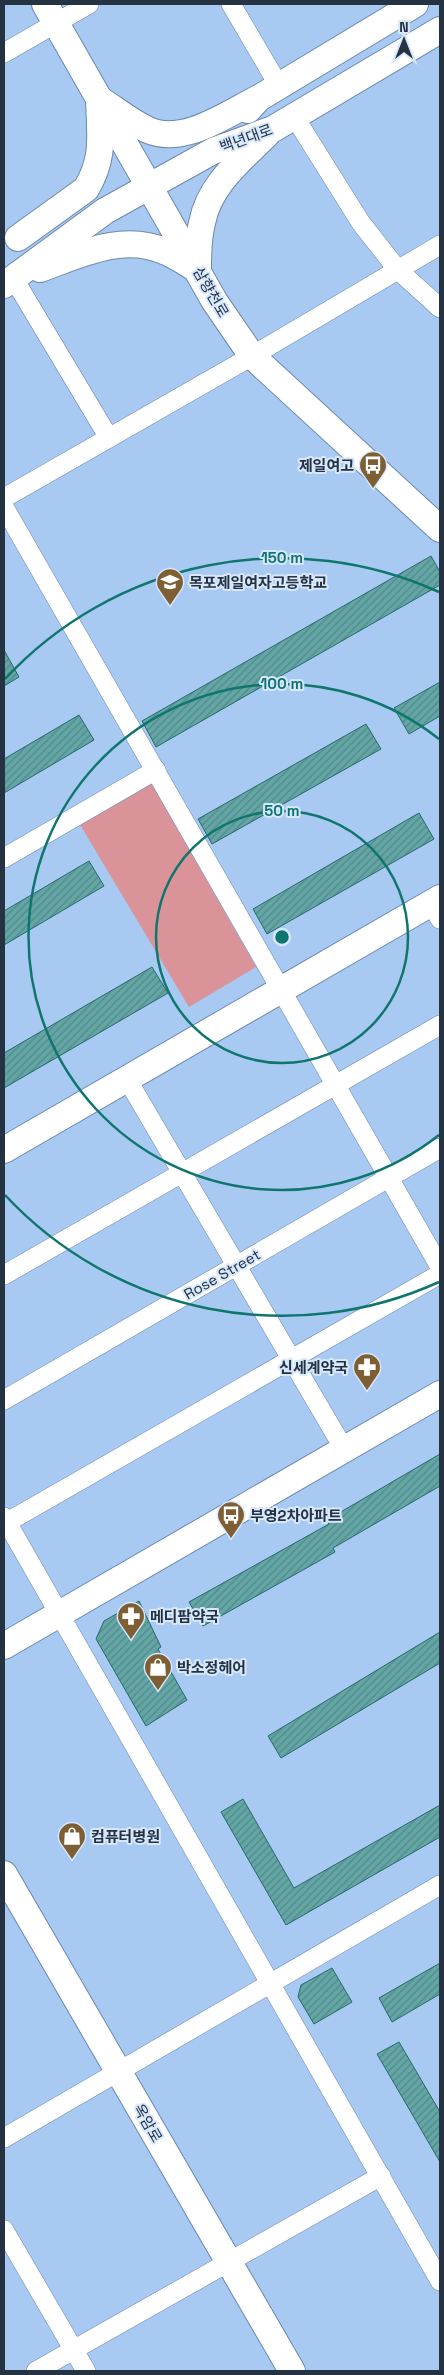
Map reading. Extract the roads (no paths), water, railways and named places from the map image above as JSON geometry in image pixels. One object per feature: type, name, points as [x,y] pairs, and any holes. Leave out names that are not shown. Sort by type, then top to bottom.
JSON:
[{"type":"street","points":[[4,53],[50,13],[89,4]]},
{"type":"street","points":[[99,99],[148,130],[164,134],[195,129],[269,92],[231,4]]},
{"type":"street","name":"백년대로","points":[[213,151],[269,92],[415,4]]},
{"type":"street","name":"삼향천로","points":[[50,13],[151,186],[215,302],[252,356],[440,529]]},
{"type":"street","name":"백년대로","points":[[213,151],[283,122],[440,30]]},
{"type":"street","points":[[11,242],[86,189],[100,159],[99,99]]},
{"type":"street","points":[[9,282],[93,250],[114,245],[148,246],[164,251],[198,270],[202,222],[209,202],[224,176],[283,122],[398,270],[440,308]]},
{"type":"street","points":[[9,282],[105,211],[213,151]]},
{"type":"street","points":[[11,242],[105,211]]},
{"type":"street","points":[[4,498],[252,356],[440,245]]},
{"type":"street","points":[[9,282],[109,438]]},
{"type":"street","points":[[4,507],[337,1084],[440,1267]]},
{"type":"street","points":[[4,858],[156,770]]},
{"type":"street","points":[[4,1150],[282,989],[437,907]]},
{"type":"street","points":[[4,1275],[440,1025]]},
{"type":"street","points":[[128,1079],[344,1450]]},
{"type":"street","name":"Rose Street","points":[[4,1400],[440,1148]]},
{"type":"street","points":[[440,1274],[5,1521],[440,2281]]},
{"type":"street","points":[[4,1646],[440,1394]]},
{"type":"street","name":"옥암로","points":[[4,1874],[292,2371]]},
{"type":"street","points":[[4,2138],[440,1885]]},
{"type":"street","points":[[36,2371],[381,2176]]},
{"type":"street","points":[[4,2230],[86,2371]]},
{"type":"place","name":"제일여고","points":[[373,489]]},
{"type":"place","name":"목포제일여자고등학교","points":[[170,606]]},
{"type":"place","name":"신세계약국","points":[[367,1391]]},
{"type":"place","name":"부영2차아파트","points":[[231,1539]]},
{"type":"place","name":"메디팜약국","points":[[131,1640]]},
{"type":"place","name":"박소정헤어","points":[[158,1691]]},
{"type":"place","name":"컴퓨터병원","points":[[72,1860]]}]
